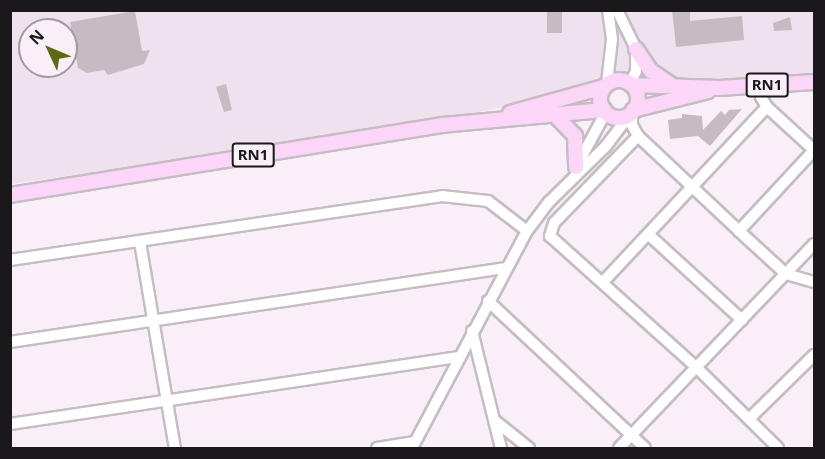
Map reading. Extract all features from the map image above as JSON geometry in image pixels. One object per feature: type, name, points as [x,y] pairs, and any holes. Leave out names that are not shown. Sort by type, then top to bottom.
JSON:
[{"type":"main road","points":[[636,49],[651,71],[674,86]]},
{"type":"main road","name":"RN1","points":[[497,118],[616,80],[631,84],[718,88],[814,82]]},
{"type":"main road","points":[[631,84],[637,94],[632,112]]},
{"type":"main road","points":[[605,85],[600,99],[605,111]]},
{"type":"main road","name":"RN1","points":[[10,195],[497,118],[605,111],[621,117],[718,88]]},
{"type":"main road","points":[[553,113],[575,136],[576,167]]},
{"type":"street","points":[[605,85],[612,45],[608,10]]},
{"type":"street","points":[[617,10],[636,49],[636,70],[631,84]]},
{"type":"street","points":[[739,231],[814,150],[767,107],[761,97],[762,85]]},
{"type":"street","points":[[603,282],[767,107]]},
{"type":"street","points":[[377,448],[414,446],[504,268],[527,231],[576,167],[605,111]]},
{"type":"street","points":[[632,112],[632,125],[638,136],[739,231],[786,274],[814,282]]},
{"type":"street","points":[[561,189],[606,147],[632,112]]},
{"type":"street","points":[[638,136],[550,230],[552,239],[696,367],[778,448]]},
{"type":"street","points":[[10,260],[450,195],[488,201],[527,231]]},
{"type":"street","points":[[649,235],[742,320]]},
{"type":"street","points":[[140,242],[175,448]]},
{"type":"street","points":[[619,448],[814,243]]},
{"type":"street","points":[[10,342],[504,268]]},
{"type":"street","points":[[488,302],[645,448]]},
{"type":"street","points":[[472,331],[501,448]]},
{"type":"street","points":[[750,418],[814,356]]},
{"type":"street","points":[[10,424],[459,357]]},
{"type":"street","points":[[494,420],[529,448]]},
{"type":"shaded area","points":[[10,11],[814,11],[814,77],[660,82],[626,75],[606,76],[580,90],[425,124],[11,184]]},
{"type":"building","points":[[547,10],[562,10],[562,33],[547,33]]},
{"type":"building","points":[[672,10],[690,10],[690,21],[742,16],[744,40],[676,47]]},
{"type":"building","points":[[135,11],[142,51],[150,50],[144,64],[108,75],[104,70],[87,73],[78,68],[78,21]]},
{"type":"building","points":[[790,17],[792,30],[774,31],[773,23]]},
{"type":"building","points":[[226,84],[232,110],[224,112],[216,87]]},
{"type":"building","points":[[742,109],[710,146],[698,136],[670,139],[668,120],[682,118],[682,114],[702,116],[703,130],[721,111],[725,115],[729,110]]}]
